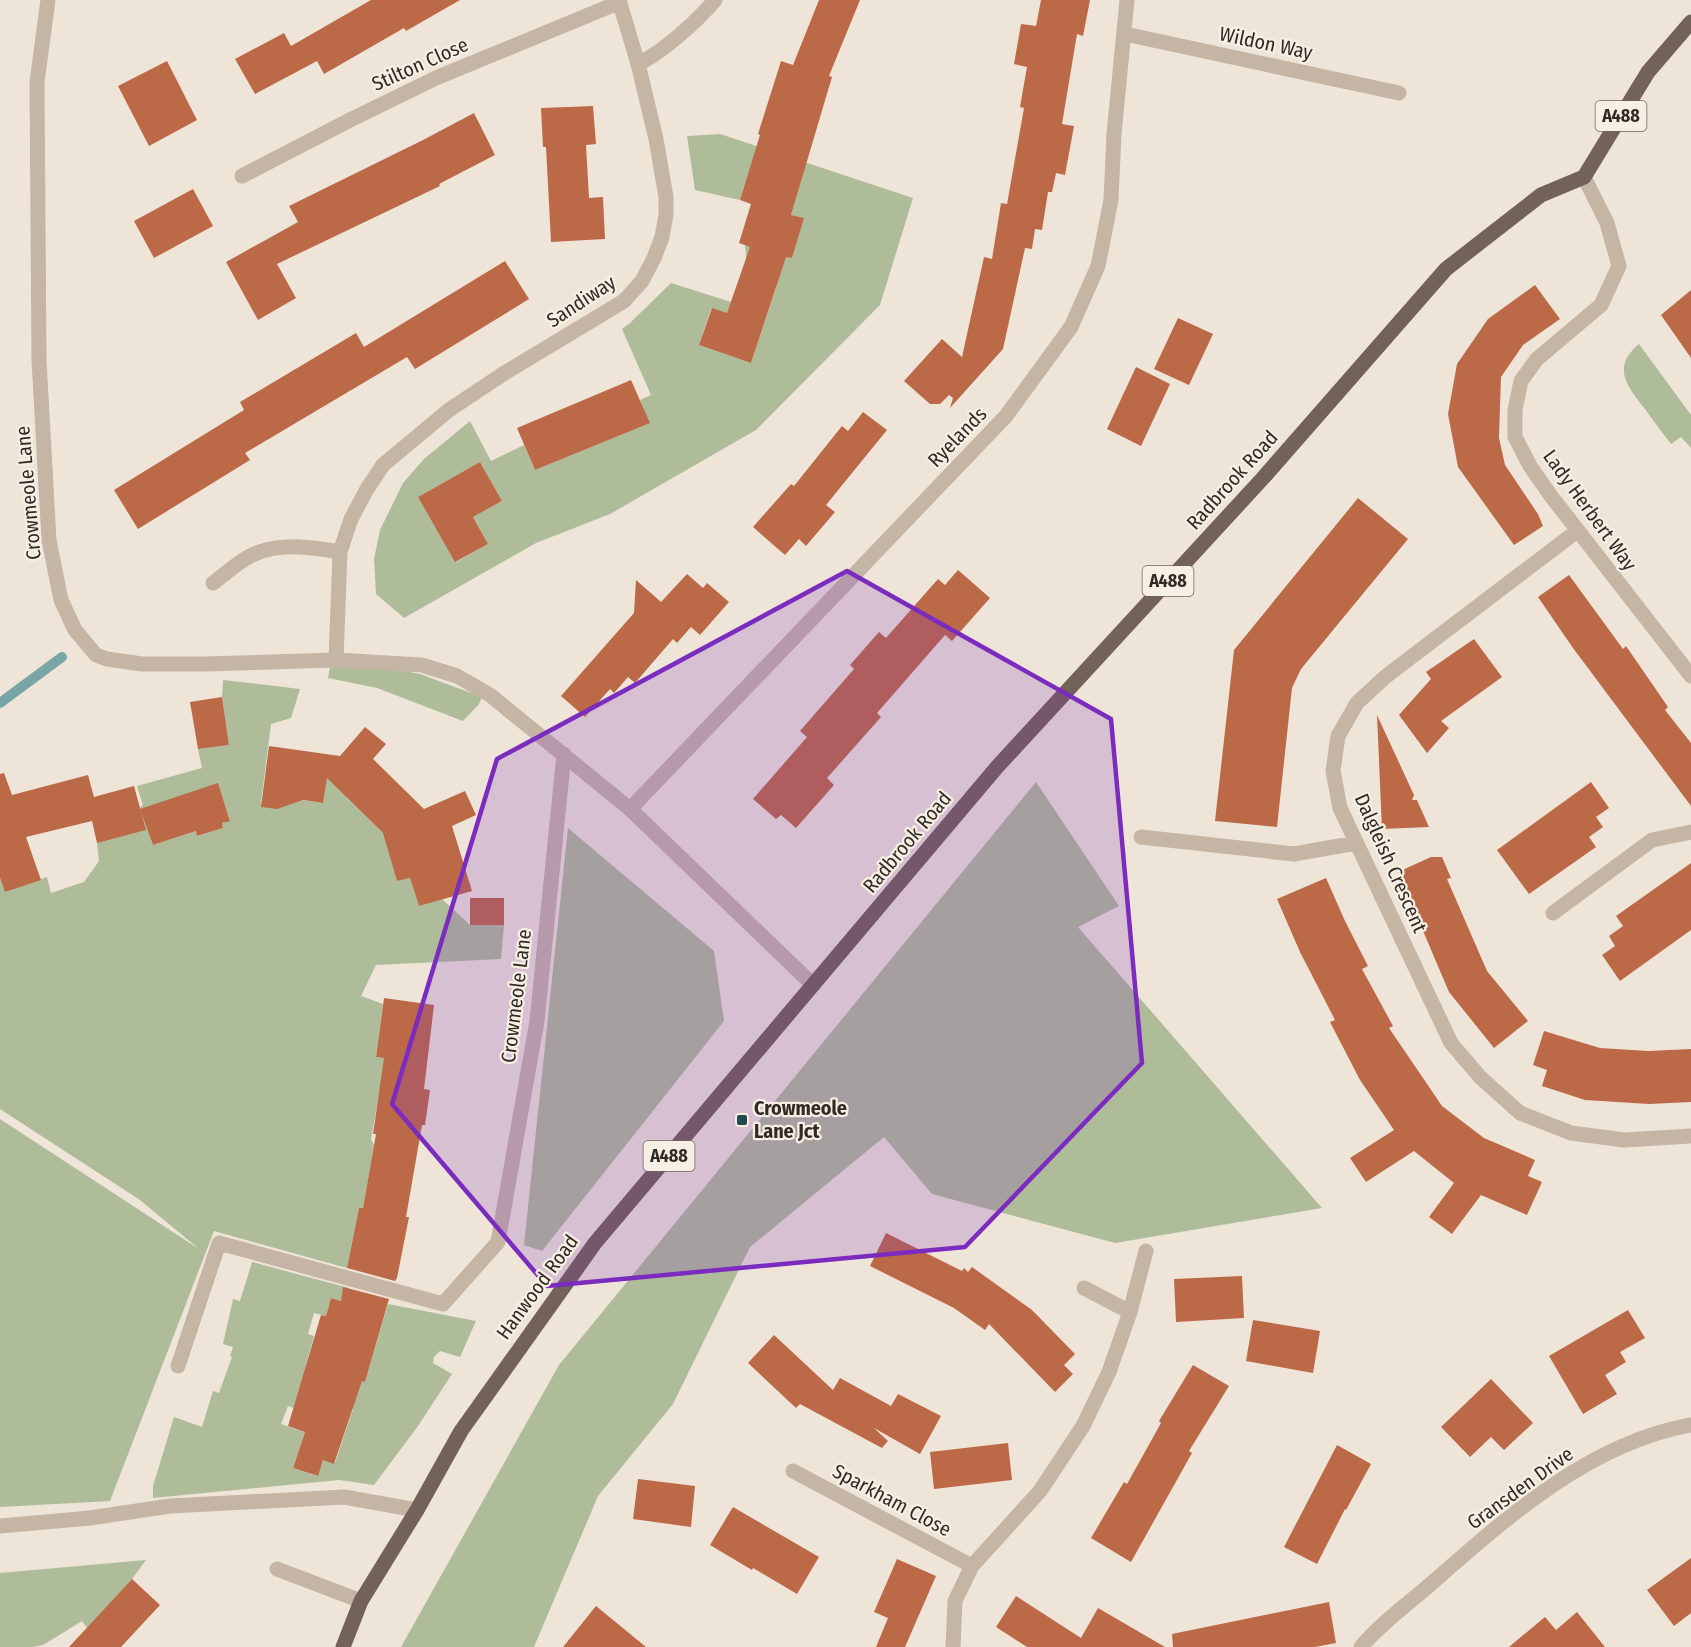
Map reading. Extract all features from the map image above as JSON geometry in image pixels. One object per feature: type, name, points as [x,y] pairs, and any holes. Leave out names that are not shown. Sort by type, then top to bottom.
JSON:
[{"type":"main road","name":"A488","points":[[1584,177],[1648,72],[1691,22]]},
{"type":"main road","name":"Radbrook Road","points":[[813,985],[997,767],[1263,478],[1446,269],[1541,195],[1584,177]]},
{"type":"main road","name":"Hanwood Road","points":[[343,1647],[361,1601],[417,1510],[461,1431],[595,1243],[813,985]]},
{"type":"street","name":"Crowmeole Lane","points":[[48,0],[37,82],[39,360],[49,540],[61,600],[75,630],[96,655],[107,659],[142,664],[336,660],[422,665],[458,676],[490,695],[630,809],[813,985]]},
{"type":"street","points":[[638,64],[650,58],[715,0]]},
{"type":"street","name":"Ryelands","points":[[630,809],[1006,416],[1071,327],[1098,266],[1111,200],[1114,134],[1127,0]]},
{"type":"street","name":"Sandiway","points":[[336,660],[340,552],[351,519],[367,489],[384,465],[449,410],[503,374],[624,301],[642,281],[662,237],[666,197],[656,139],[638,64],[619,1]]},
{"type":"street","name":"Stilton Close","points":[[242,176],[436,78],[619,1]]},
{"type":"street","name":"Wildon Way","points":[[1125,34],[1399,93]]},
{"type":"street","name":"Lady Herbert Way","points":[[1584,177],[1607,223],[1619,266],[1601,305],[1536,359],[1521,381],[1515,410],[1515,437],[1530,466],[1577,531],[1691,676]]},
{"type":"street","name":"Dalgleish Crescent","points":[[1577,531],[1384,677],[1357,703],[1338,736],[1333,771],[1340,808],[1451,1043],[1480,1077],[1520,1113],[1571,1132],[1624,1140],[1691,1136]]},
{"type":"street","points":[[213,583],[250,556],[266,550],[311,547],[340,552]]},
{"type":"street","name":"Crowmeole Lane","points":[[178,1366],[219,1243],[443,1304],[498,1242],[537,1021],[564,754]]},
{"type":"street","points":[[1553,913],[1652,840],[1691,832]]},
{"type":"street","points":[[1142,837],[1294,854],[1356,843]]},
{"type":"street","points":[[953,1647],[955,1601],[972,1566],[1040,1491],[1083,1426],[1109,1372],[1130,1312],[1146,1251]]},
{"type":"street","points":[[1084,1288],[1130,1312]]},
{"type":"street","name":"Gransden Drive","points":[[1361,1647],[1446,1570],[1543,1492],[1581,1467],[1612,1451],[1648,1436],[1691,1425]]},
{"type":"street","name":"Sparkham Close","points":[[793,1471],[972,1566]]},
{"type":"street","points":[[0,1526],[90,1518],[170,1506],[344,1497],[417,1510]]},
{"type":"street","points":[[277,1569],[361,1601]]},
{"type":"highlighted area","points":[[847,571],[1111,719],[1142,1063],[965,1247],[547,1286],[392,1104],[497,759]]},
{"type":"green space","points":[[720,134],[913,198],[880,305],[756,430],[610,514],[536,543],[404,618],[376,594],[374,559],[380,530],[403,483],[424,459],[470,421],[491,461],[524,445],[535,470],[649,423],[640,400],[651,395],[622,329],[671,283],[731,302],[727,313],[711,309],[699,345],[751,363],[776,288],[748,279],[745,245],[792,258],[803,219],[791,215],[802,177],[752,162],[740,200],[695,190],[687,136]],"holes":[[[480,462],[502,501],[473,517],[488,544],[456,562],[418,497]]]},
{"type":"green space","points":[[1639,344],[1691,415],[1691,448],[1681,437],[1671,444],[1628,384],[1624,369],[1626,361],[1630,352]]},
{"type":"green space","points":[[330,667],[383,667],[420,674],[482,697],[479,704],[463,721],[377,688],[328,678]]},
{"type":"green space","points":[[223,680],[300,689],[291,718],[271,724],[261,803],[267,808],[286,798],[323,803],[326,783],[313,781],[317,753],[332,764],[343,753],[368,776],[345,796],[385,835],[397,881],[410,878],[419,906],[442,899],[470,925],[504,925],[501,959],[376,965],[361,996],[383,1004],[376,1057],[414,1062],[381,1083],[371,1139],[374,1145],[363,1208],[359,1208],[347,1268],[214,1231],[110,1501],[0,1507],[0,1119],[199,1249],[140,1200],[0,1109],[0,878],[5,892],[47,877],[51,893],[84,882],[99,861],[97,843],[143,805],[137,786],[202,768],[198,749],[229,745],[222,697]],"holes":[[[220,790],[230,820],[222,823],[223,828],[198,836],[196,831],[153,845],[143,815]]]},
{"type":"green space","points":[[1036,782],[1119,906],[1078,927],[1322,1208],[1115,1243],[932,1194],[884,1137],[750,1247],[673,1404],[598,1496],[534,1647],[401,1647],[559,1365]]},
{"type":"green space","points":[[568,828],[714,951],[724,1021],[542,1251],[524,1245]]},
{"type":"green space","points":[[252,1262],[349,1288],[345,1302],[331,1298],[326,1316],[314,1313],[308,1334],[314,1336],[306,1365],[365,1382],[388,1304],[476,1321],[460,1357],[440,1351],[434,1357],[433,1363],[452,1374],[418,1426],[374,1485],[339,1480],[153,1498],[153,1486],[174,1417],[202,1427],[213,1391],[219,1393],[232,1357],[230,1356],[233,1347],[223,1344],[233,1299],[240,1301]],"holes":[[[288,1406],[299,1410],[353,1409],[335,1463],[323,1460],[317,1476],[293,1468],[305,1432],[281,1424]]]},
{"type":"green space","points":[[146,1560],[132,1579],[87,1628],[82,1621],[43,1645],[0,1647],[0,1573]]},
{"type":"building","points":[[371,0],[460,0],[406,31],[404,28],[324,74],[317,61],[255,94],[235,59],[284,33],[291,46]]},
{"type":"building","points":[[819,0],[860,0],[829,76],[832,77],[791,215],[804,218],[792,258],[786,257],[751,363],[699,345],[712,308],[727,313],[750,247],[739,243],[751,204],[740,200],[760,135],[758,134],[781,61],[793,65]]},
{"type":"building","points":[[1041,0],[1090,0],[1083,36],[1077,34],[1062,124],[1074,126],[1065,175],[1056,173],[1052,192],[1048,192],[1042,230],[1035,229],[1032,249],[1025,248],[1003,349],[950,408],[953,398],[949,395],[940,404],[930,404],[904,381],[942,339],[962,357],[984,257],[992,259],[1001,203],[1007,204],[1024,108],[1020,107],[1027,67],[1014,64],[1021,24],[1036,26]]},
{"type":"building","points":[[167,61],[197,120],[149,146],[118,86]]},
{"type":"building","points":[[593,106],[596,144],[586,145],[589,198],[603,197],[605,239],[551,242],[546,147],[543,147],[541,108]]},
{"type":"building","points":[[474,113],[495,155],[439,184],[440,186],[277,264],[296,298],[258,320],[226,262],[298,222],[289,206]]},
{"type":"building","points":[[193,189],[213,226],[154,258],[134,221]]},
{"type":"building","points":[[505,261],[529,299],[415,369],[407,357],[245,453],[250,460],[138,529],[114,490],[244,410],[240,402],[356,333],[364,347]]},
{"type":"building","points":[[1535,285],[1560,319],[1523,345],[1501,377],[1499,438],[1505,465],[1538,514],[1543,526],[1514,545],[1458,467],[1448,414],[1457,364],[1488,319]]},
{"type":"building","points":[[1691,290],[1691,358],[1661,315]]},
{"type":"building","points":[[1178,318],[1213,334],[1189,385],[1154,369]]},
{"type":"building","points":[[1136,367],[1170,384],[1141,446],[1107,429]]},
{"type":"building","points":[[631,380],[650,423],[535,470],[517,428]]},
{"type":"building","points":[[863,412],[887,430],[826,505],[835,512],[806,546],[799,539],[785,555],[753,527],[791,484],[794,486],[842,426],[848,431]]},
{"type":"building","points":[[480,462],[502,501],[473,517],[488,544],[455,562],[418,497]]},
{"type":"building","points":[[1358,498],[1408,539],[1301,669],[1292,688],[1277,827],[1215,821],[1234,650]]},
{"type":"building","points":[[958,570],[990,598],[952,641],[945,635],[877,713],[881,717],[827,778],[834,785],[796,828],[781,815],[776,819],[753,799],[807,737],[800,731],[854,669],[850,665],[879,632],[886,638],[938,579],[945,585]]},
{"type":"building","points":[[687,574],[703,588],[707,583],[729,602],[700,635],[691,627],[677,643],[673,639],[635,683],[628,677],[614,693],[610,689],[585,717],[561,696],[634,613],[636,580],[661,602]]},
{"type":"building","points":[[1569,575],[1623,649],[1626,646],[1668,707],[1665,710],[1691,743],[1691,806],[1573,648],[1538,597]]},
{"type":"building","points":[[1474,639],[1502,677],[1441,721],[1449,728],[1427,753],[1399,715],[1431,679],[1426,672]]},
{"type":"building","points":[[222,697],[229,745],[198,749],[190,702]]},
{"type":"building","points":[[1377,715],[1414,795],[1412,800],[1417,800],[1429,827],[1382,829]]},
{"type":"building","points":[[365,727],[386,744],[373,759],[424,809],[465,791],[476,815],[452,826],[472,891],[419,906],[410,878],[397,881],[383,833],[327,778],[323,803],[303,800],[277,809],[261,807],[269,746],[340,756]]},
{"type":"building","points":[[4,773],[12,795],[88,775],[94,797],[134,786],[146,830],[97,843],[92,821],[26,837],[41,880],[5,892],[0,878],[0,774]]},
{"type":"building","points":[[1591,782],[1609,808],[1596,817],[1603,827],[1589,837],[1596,847],[1529,894],[1497,850]]},
{"type":"building","points":[[218,783],[230,821],[222,823],[223,828],[197,836],[196,831],[153,845],[140,809]]},
{"type":"building","points":[[1431,857],[1442,857],[1451,878],[1447,879],[1487,971],[1528,1021],[1494,1048],[1449,992],[1398,872]]},
{"type":"building","points":[[1691,863],[1691,930],[1620,981],[1602,955],[1615,946],[1609,936],[1623,926],[1616,916]]},
{"type":"building","points":[[1326,878],[1368,966],[1362,969],[1393,1026],[1389,1028],[1442,1106],[1484,1138],[1535,1160],[1528,1176],[1542,1182],[1527,1215],[1481,1195],[1452,1234],[1429,1217],[1454,1183],[1414,1151],[1366,1182],[1350,1158],[1394,1130],[1360,1080],[1330,1022],[1335,1020],[1300,952],[1277,899]]},
{"type":"building","points":[[470,898],[504,898],[504,925],[470,925]]},
{"type":"building","points":[[384,998],[434,1005],[424,1089],[430,1090],[406,1217],[409,1217],[395,1281],[347,1268],[359,1208],[363,1208],[376,1134],[373,1134],[384,1058],[376,1057]]},
{"type":"building","points":[[1544,1031],[1600,1048],[1648,1051],[1691,1049],[1691,1102],[1649,1104],[1585,1100],[1542,1086],[1547,1070],[1533,1065]]},
{"type":"building","points":[[886,1233],[962,1271],[964,1268],[968,1272],[972,1267],[1032,1310],[1075,1354],[1064,1365],[1073,1374],[1055,1392],[989,1324],[985,1330],[954,1308],[870,1266]]},
{"type":"building","points":[[1242,1276],[1244,1318],[1176,1322],[1174,1279]]},
{"type":"building","points":[[343,1287],[389,1299],[365,1382],[362,1381],[334,1464],[323,1460],[318,1476],[293,1468],[305,1432],[288,1426],[321,1315],[326,1316],[331,1298],[341,1301]]},
{"type":"building","points":[[1628,1310],[1645,1338],[1620,1352],[1626,1362],[1605,1375],[1617,1394],[1583,1414],[1549,1356]]},
{"type":"building","points":[[1253,1320],[1320,1331],[1313,1373],[1246,1361]]},
{"type":"building","points":[[774,1335],[833,1390],[840,1378],[891,1406],[898,1394],[941,1416],[920,1454],[874,1428],[888,1441],[882,1448],[800,1404],[796,1408],[748,1363]]},
{"type":"building","points":[[1193,1365],[1229,1386],[1189,1451],[1192,1453],[1131,1562],[1091,1538],[1124,1482],[1127,1484],[1161,1423],[1159,1421]]},
{"type":"building","points":[[1491,1379],[1533,1423],[1504,1450],[1491,1437],[1470,1457],[1441,1427]]},
{"type":"building","points":[[1008,1443],[1012,1480],[934,1489],[930,1452]]},
{"type":"building","points":[[1337,1445],[1371,1464],[1317,1564],[1284,1547]]},
{"type":"building","points":[[638,1479],[695,1486],[691,1527],[633,1519]]},
{"type":"building","points":[[733,1507],[819,1557],[797,1594],[710,1545]]},
{"type":"building","points":[[1691,1558],[1691,1613],[1674,1626],[1647,1590]]},
{"type":"building","points":[[897,1559],[936,1576],[905,1647],[876,1647],[888,1618],[874,1612]]},
{"type":"building","points":[[132,1579],[160,1605],[121,1647],[69,1647]]},
{"type":"building","points":[[1016,1596],[1081,1638],[1098,1608],[1165,1647],[1027,1647],[996,1627]]},
{"type":"building","points":[[1329,1602],[1336,1643],[1315,1647],[1173,1647],[1172,1634]]},
{"type":"building","points":[[596,1606],[646,1647],[563,1647]]},
{"type":"building","points":[[1577,1612],[1605,1647],[1509,1647],[1545,1617],[1556,1630]]},
{"type":"waterway","points":[[0,703],[62,657]]},
{"type":"place","name":"Crowmeole Lane Jct","points":[[742,1120]]}]
